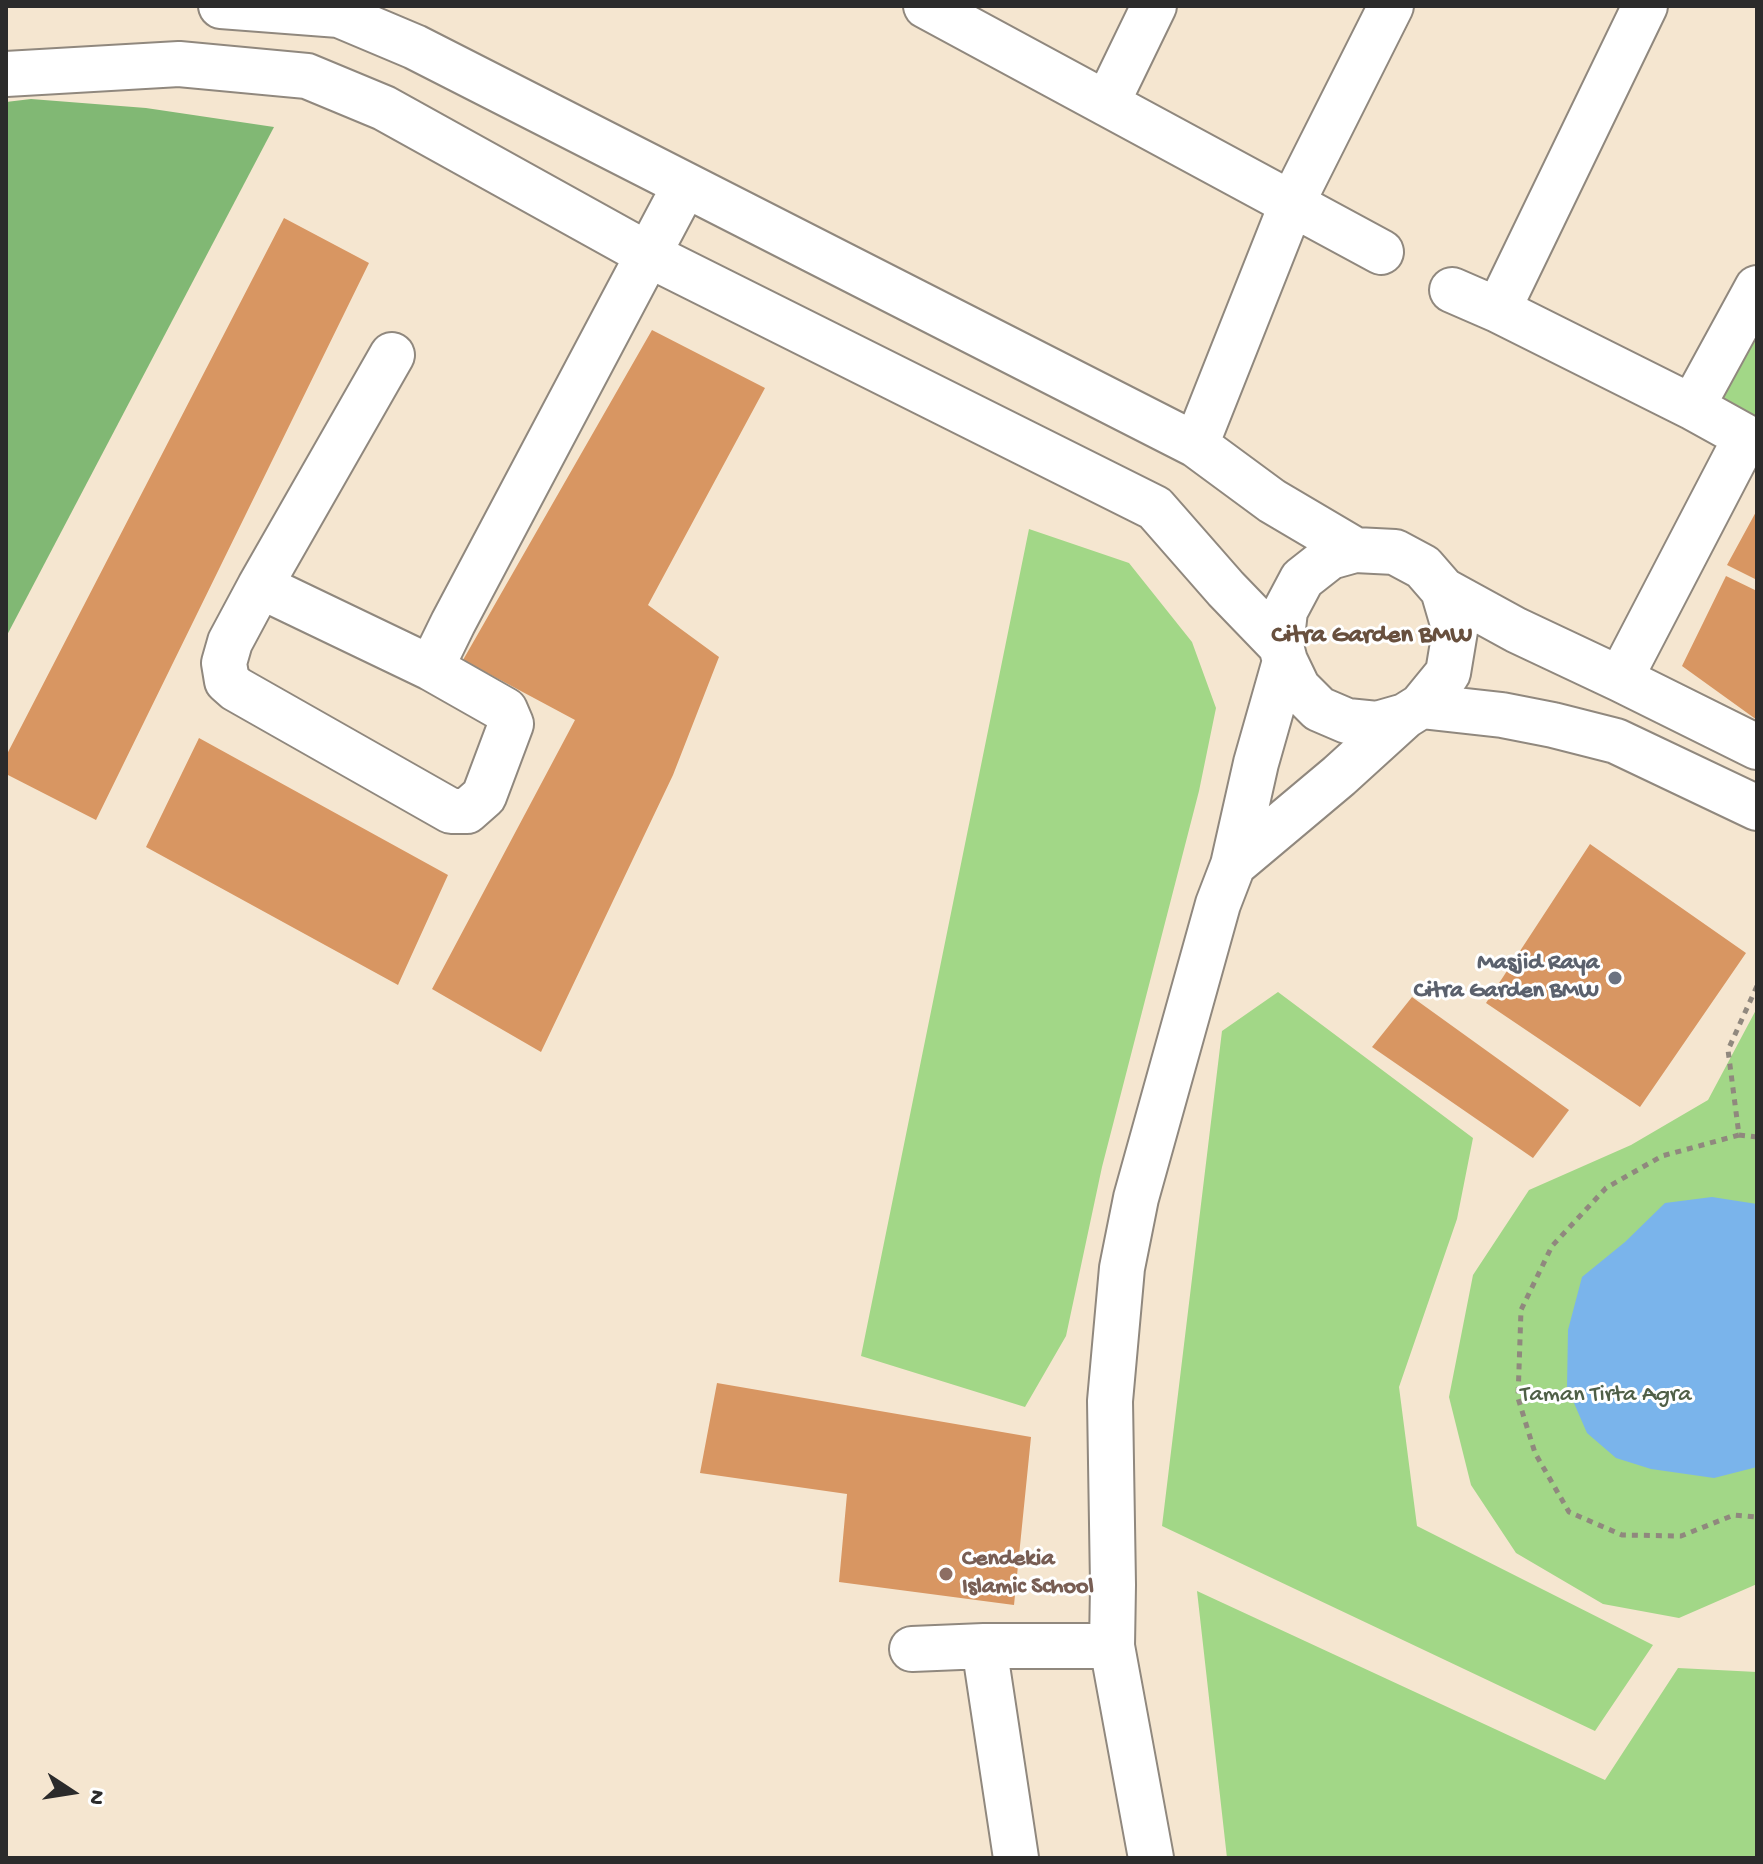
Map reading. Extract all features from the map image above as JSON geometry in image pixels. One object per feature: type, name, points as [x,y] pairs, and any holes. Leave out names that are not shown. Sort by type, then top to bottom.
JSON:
[{"type":"street","points":[[221,6],[341,11],[1196,445],[1272,501],[1355,550]]},
{"type":"street","points":[[926,6],[1381,252]]},
{"type":"street","points":[[1107,103],[1154,6]]},
{"type":"street","points":[[1196,445],[1292,203],[1391,6]]},
{"type":"street","points":[[1498,310],[1645,6]]},
{"type":"street","points":[[307,76],[341,11]]},
{"type":"street","points":[[6,74],[179,64],[307,76],[384,108],[649,255],[1155,508],[1283,654],[1298,688],[1319,709],[1347,721],[1377,724],[1413,711],[1502,715],[1553,725],[1616,741],[1757,808]]},
{"type":"street","points":[[431,668],[685,185]]},
{"type":"street","points":[[1692,407],[1757,288]]},
{"type":"street","points":[[1452,290],[1692,407],[1751,440],[1620,679]]},
{"type":"street","points":[[260,586],[431,668],[505,710],[511,724],[484,796],[467,811],[451,811],[236,689],[227,681],[224,663],[230,642],[260,586],[392,355]]},
{"type":"street","points":[[1151,1858],[1112,1646],[1110,1401],[1122,1268],[1136,1198],[1218,904],[1233,865],[1283,654],[1285,611],[1302,579],[1330,557],[1355,550],[1395,552],[1423,567],[1443,590],[1516,630],[1757,747]]},
{"type":"street","points":[[1233,865],[1413,711],[1448,673],[1455,631],[1443,590]]},
{"type":"street","points":[[984,1646],[1016,1858]]},
{"type":"street","points":[[912,1649],[1112,1646]]},
{"type":"path","points":[[1739,1135],[1728,1050],[1757,986]]},
{"type":"path","points":[[1757,1137],[1739,1135],[1662,1156],[1606,1188],[1552,1246],[1521,1310],[1518,1398],[1535,1453],[1569,1512],[1622,1535],[1681,1536],[1734,1515],[1757,1517]]},
{"type":"green space","points":[[31,99],[146,108],[274,127],[6,637],[6,102]]},
{"type":"green space","points":[[1757,321],[1757,420],[1717,399]]},
{"type":"green space","points":[[1029,529],[1129,563],[1192,642],[1216,708],[1199,791],[1102,1167],[1066,1336],[1025,1407],[861,1356]]},
{"type":"green space","points":[[1278,992],[1473,1138],[1457,1219],[1399,1387],[1417,1526],[1653,1645],[1595,1731],[1162,1526],[1222,1031]]},
{"type":"green space","name":"Taman Tirta Agra","points":[[1757,1008],[1757,1584],[1679,1618],[1603,1604],[1516,1553],[1471,1485],[1449,1397],[1473,1275],[1529,1190],[1631,1145],[1708,1100]]},
{"type":"green space","points":[[1197,1591],[1605,1780],[1678,1668],[1757,1672],[1757,1858],[1227,1858]]},
{"type":"water","points":[[1712,1197],[1757,1204],[1757,1467],[1714,1478],[1651,1469],[1616,1458],[1587,1433],[1567,1387],[1568,1330],[1582,1277],[1625,1242],[1665,1203]]},
{"type":"building","points":[[284,218],[369,263],[96,820],[6,774],[6,756]]},
{"type":"building","points":[[652,330],[765,388],[648,605],[719,657],[673,775],[541,1052],[432,989],[575,720],[463,660]]},
{"type":"building","points":[[1757,510],[1757,580],[1727,565]]},
{"type":"building","points":[[1726,576],[1757,591],[1757,720],[1682,666]]},
{"type":"building","points":[[199,738],[448,875],[398,985],[146,847]]},
{"type":"building","name":"Masjid Raya Citra Garden BMW","points":[[1590,844],[1746,953],[1640,1107],[1486,1003]]},
{"type":"building","points":[[1412,997],[1569,1110],[1533,1158],[1372,1047]]},
{"type":"building","name":"Cendekia Islamic School","points":[[717,1383],[1031,1437],[1014,1605],[839,1582],[847,1494],[700,1473]]},
{"type":"place","name":"Masjid Raya Citra Garden BMW","points":[[1615,978]]},
{"type":"place","name":"Cendekia Islamic School","points":[[946,1574]]},
{"type":"district","name":"Citra Garden BMW","points":[[1372,637]]}]
